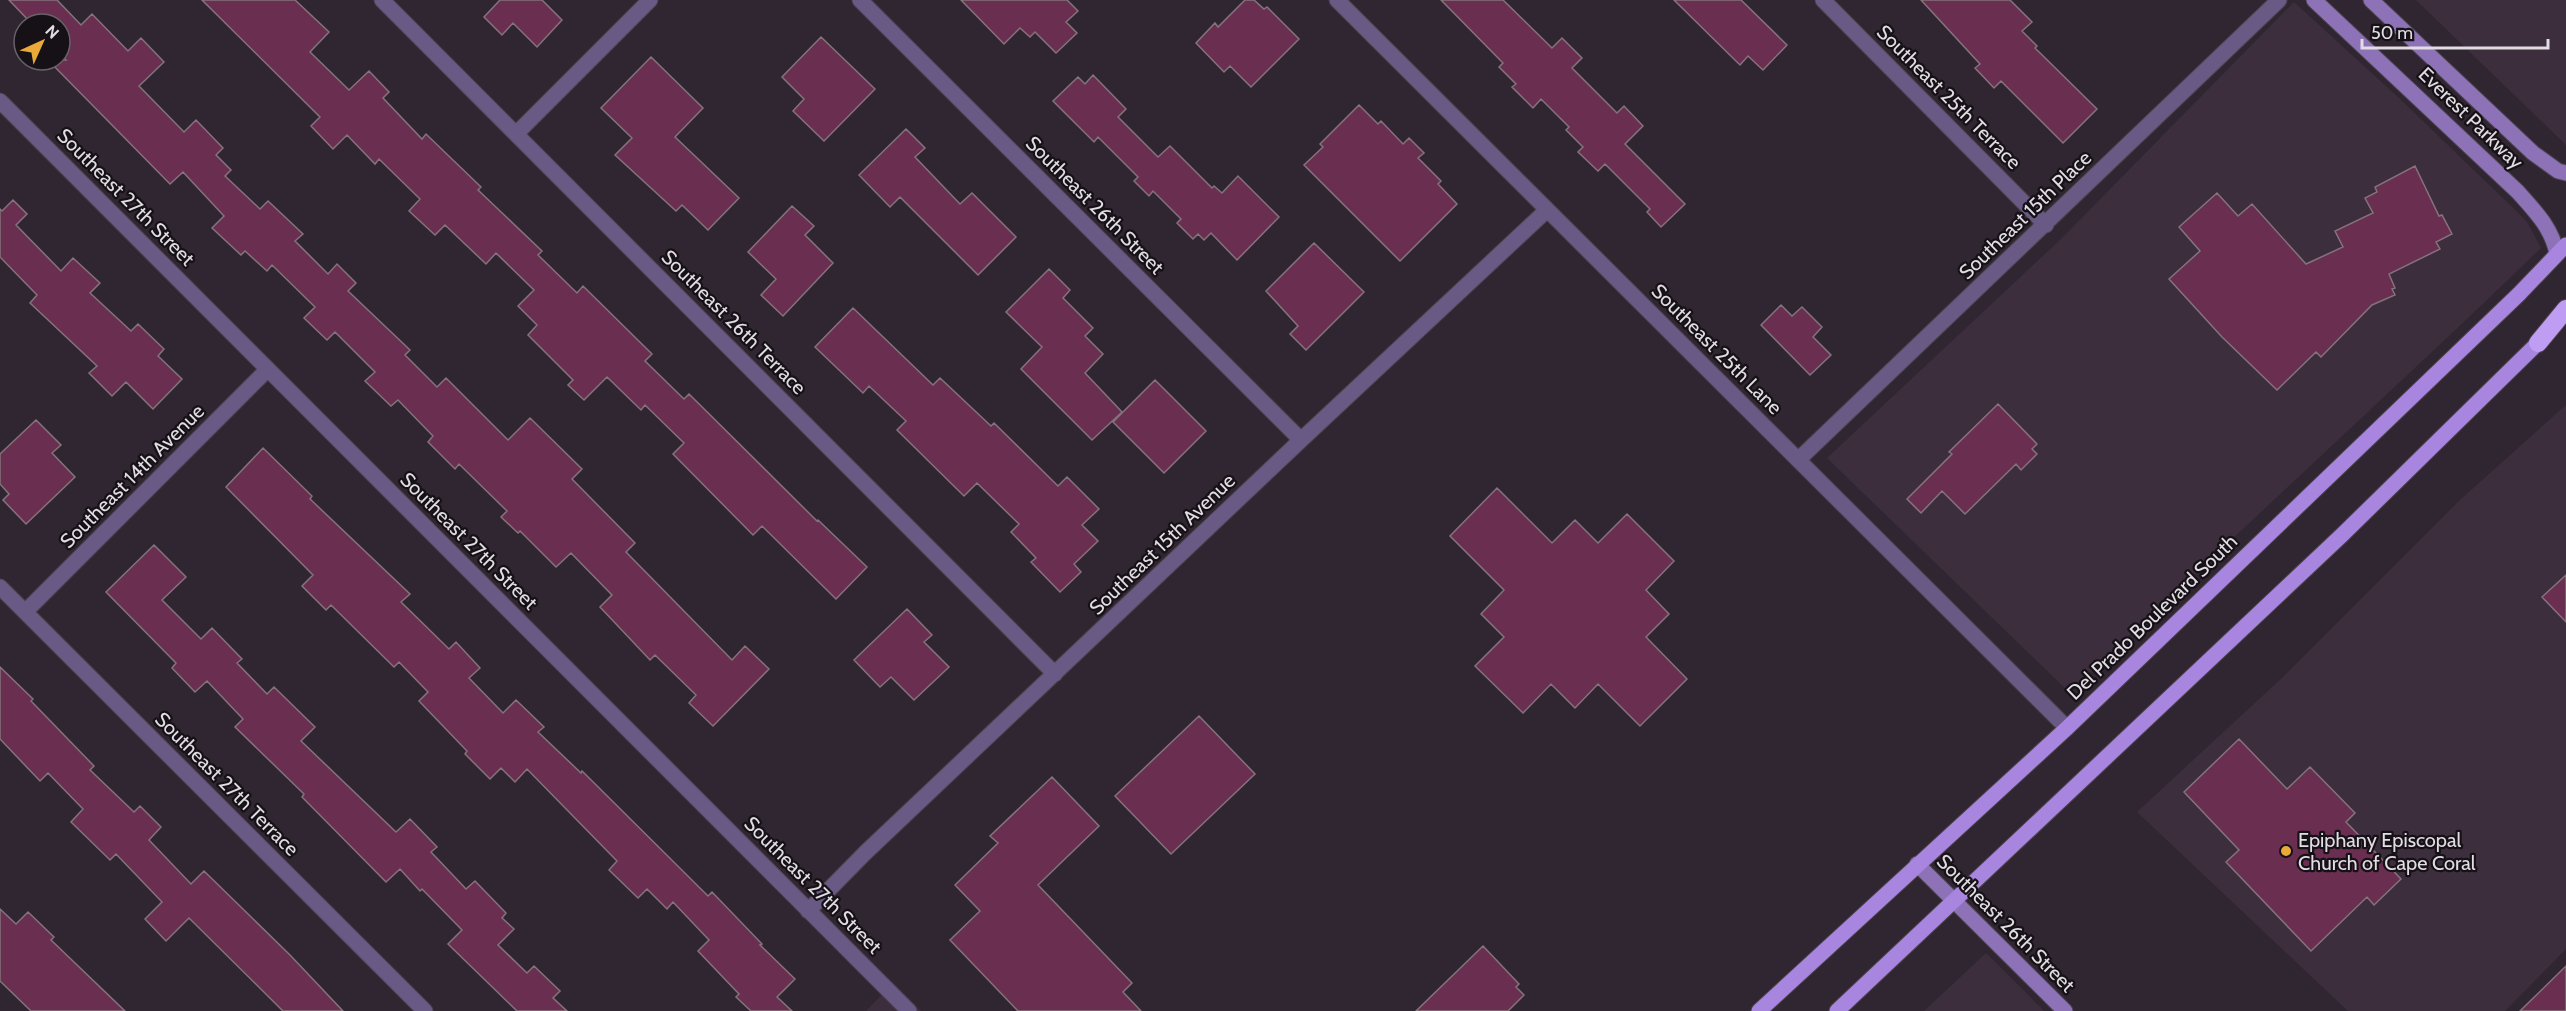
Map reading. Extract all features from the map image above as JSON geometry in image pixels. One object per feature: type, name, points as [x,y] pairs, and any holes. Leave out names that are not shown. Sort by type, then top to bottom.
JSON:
[{"type":"highway","points":[[2538,343],[2565,318]]},
{"type":"main road","name":"Del Prado Boulevard South","points":[[1759,1011],[2067,728],[2562,249]]},
{"type":"main road","points":[[1837,1011],[2342,535],[2538,343]]},
{"type":"street","name":"Southeast 26th Terrace","points":[[382,0],[1055,674]]},
{"type":"street","points":[[516,134],[650,0]]},
{"type":"street","name":"Southeast 26th Street","points":[[860,0],[1301,440]]},
{"type":"street","name":"Southeast 25th Lane","points":[[1337,0],[2067,728]]},
{"type":"street","name":"Southeast 25th Terrace","points":[[1823,0],[2046,225]]},
{"type":"street","name":"Southeast 15th Place","points":[[1798,460],[2279,0]]},
{"type":"street","name":"Everest Parkway","points":[[2314,0],[2518,192],[2538,213],[2562,249]]},
{"type":"street","name":"Everest Parkway","points":[[2372,0],[2533,153],[2552,167],[2566,173]]},
{"type":"street","name":"Southeast 27th Street","points":[[0,101],[909,1011]]},
{"type":"street","name":"Southeast 15th Avenue","points":[[808,911],[865,854],[1301,440],[1547,210]]},
{"type":"street","name":"Southeast 14th Avenue","points":[[25,612],[267,369]]},
{"type":"street","name":"Southeast 27th Terrace","points":[[0,587],[425,1011]]},
{"type":"street","name":"Southeast 26th Street","points":[[1917,864],[2065,1011]]},
{"type":"shaded area","points":[[2416,0],[2566,0],[2566,145]]},
{"type":"shaded area","points":[[2294,2],[2399,98],[2507,202],[2527,222],[2541,248],[2069,692],[1827,458],[2062,238]]},
{"type":"shaded area","points":[[2566,405],[2566,949],[2505,1011],[2348,1011],[2137,812],[2284,676],[2461,499]]},
{"type":"shaded area","points":[[1986,953],[2044,1011],[1924,1011]]},
{"type":"shaded area","points":[[893,983],[921,1011],[866,1011]]},
{"type":"building","points":[[9,0],[57,0],[69,12],[20,12]]},
{"type":"building","points":[[202,0],[295,0],[329,32],[310,52],[349,90],[369,71],[389,92],[383,98],[422,139],[426,134],[481,187],[478,190],[542,251],[538,255],[577,293],[583,286],[652,354],[645,361],[684,399],[689,394],[817,521],[867,567],[836,599],[762,526],[753,535],[673,454],[684,443],[645,405],[641,410],[607,377],[584,400],[568,385],[573,380],[528,335],[537,325],[518,306],[534,290],[496,253],[486,264],[445,225],[435,235],[409,211],[420,199],[379,159],[375,164],[347,135],[333,149],[311,126],[320,117]]},
{"type":"building","points":[[500,0],[542,0],[562,20],[537,47],[513,23],[502,35],[484,17]]},
{"type":"building","points":[[961,0],[1067,0],[1078,11],[1066,22],[1077,33],[1056,53],[1035,32],[1030,37],[1020,28],[1004,44]]},
{"type":"building","points":[[1245,0],[1254,0],[1264,9],[1267,7],[1299,39],[1251,87],[1230,66],[1224,72],[1196,43],[1215,23],[1218,27]]},
{"type":"building","points":[[1441,0],[1503,0],[1552,48],[1562,38],[1582,58],[1572,68],[1617,113],[1624,106],[1643,126],[1625,144],[1685,204],[1661,227],[1647,212],[1650,209],[1605,164],[1598,171],[1578,152],[1583,147],[1566,130],[1569,127],[1541,99],[1533,108],[1512,87],[1516,84],[1499,67],[1503,63]]},
{"type":"building","points":[[1674,0],[1741,0],[1787,45],[1763,70],[1748,56],[1740,65]]},
{"type":"building","points":[[1921,0],[2010,0],[2032,22],[2022,31],[2037,46],[2035,48],[2097,109],[2063,143],[2001,81],[1994,88],[1975,68],[1980,64]]},
{"type":"building","points":[[92,14],[128,51],[141,38],[164,62],[139,86],[184,132],[196,120],[223,148],[216,155],[231,170],[225,176],[260,209],[268,201],[303,234],[295,241],[328,274],[337,264],[356,283],[348,291],[410,350],[405,355],[437,387],[446,378],[508,440],[530,418],[582,469],[572,479],[635,543],[626,552],[732,660],[745,646],[769,669],[713,726],[689,703],[696,695],[655,655],[650,660],[600,607],[612,595],[571,553],[556,567],[520,531],[518,533],[501,517],[507,511],[459,464],[455,469],[428,442],[433,436],[398,400],[391,406],[365,381],[375,372],[335,332],[327,340],[304,318],[315,307],[272,265],[267,271],[245,251],[241,255],[212,228],[224,216],[183,172],[170,184],[60,72],[72,72],[72,16],[81,25]]},
{"type":"building","points":[[821,37],[875,89],[824,141],[793,111],[804,99],[782,77]]},
{"type":"building","points":[[651,57],[703,108],[675,137],[739,198],[708,230],[682,205],[676,211],[615,155],[632,138],[601,108]]},
{"type":"building","points":[[1093,75],[1126,109],[1118,117],[1158,157],[1170,146],[1212,188],[1214,186],[1222,193],[1238,176],[1279,217],[1237,260],[1211,233],[1204,240],[1198,234],[1193,239],[1177,223],[1181,219],[1153,191],[1149,196],[1134,181],[1138,177],[1098,137],[1094,142],[1053,101],[1078,77],[1085,84]]},
{"type":"building","points":[[1359,105],[1378,124],[1381,121],[1403,144],[1409,138],[1424,153],[1418,158],[1441,181],[1438,184],[1457,204],[1400,261],[1304,165],[1323,147],[1320,144]]},
{"type":"building","points":[[906,129],[925,148],[915,157],[960,204],[972,193],[1016,237],[978,275],[900,197],[890,207],[859,175]]},
{"type":"building","points":[[2415,166],[2439,216],[2442,215],[2452,234],[2436,242],[2440,249],[2389,274],[2395,288],[2392,289],[2395,295],[2372,305],[2321,357],[2316,352],[2277,390],[2222,337],[2169,279],[2200,251],[2179,227],[2217,193],[2238,216],[2252,204],[2306,264],[2343,247],[2335,231],[2373,213],[2365,198],[2377,192],[2375,187]]},
{"type":"building","points":[[13,200],[27,214],[16,225],[61,271],[73,258],[100,283],[90,293],[131,331],[138,324],[164,349],[158,356],[182,379],[153,409],[126,382],[112,396],[89,373],[97,366],[30,303],[37,295],[0,257],[0,209],[2,211]]},
{"type":"building","points":[[792,206],[814,226],[805,235],[833,263],[783,316],[761,295],[776,279],[748,252]]},
{"type":"building","points":[[1314,243],[1364,292],[1306,350],[1290,334],[1298,326],[1266,291]]},
{"type":"building","points":[[1049,269],[1070,290],[1063,298],[1093,328],[1085,336],[1103,354],[1085,373],[1122,412],[1092,440],[1021,369],[1042,347],[1006,312]]},
{"type":"building","points":[[1781,305],[1792,316],[1802,307],[1822,327],[1813,337],[1831,355],[1810,375],[1761,325]]},
{"type":"building","points":[[853,308],[933,385],[940,378],[991,426],[994,423],[1058,486],[1067,477],[1099,509],[1082,525],[1098,541],[1074,564],[1081,572],[1060,592],[1031,562],[1036,558],[1011,532],[1019,524],[977,483],[964,496],[897,430],[906,421],[869,386],[863,393],[815,347]]},
{"type":"building","points":[[1155,380],[1206,431],[1164,473],[1113,422]]},
{"type":"building","points":[[1998,404],[2037,444],[2032,449],[2037,454],[2021,470],[2016,464],[1965,514],[1942,491],[1921,513],[1907,499],[1952,454],[1949,452]]},
{"type":"building","points":[[36,420],[61,445],[52,453],[75,477],[26,524],[3,500],[9,494],[0,484],[0,454]]},
{"type":"building","points":[[263,448],[312,496],[310,499],[410,594],[401,602],[449,649],[456,642],[480,668],[469,678],[503,713],[516,700],[544,727],[538,732],[581,773],[582,771],[708,896],[712,892],[762,944],[760,945],[795,979],[777,997],[792,1011],[751,1011],[736,997],[739,994],[698,951],[709,940],[673,902],[667,909],[647,889],[638,898],[609,870],[617,861],[527,769],[515,782],[501,768],[490,779],[465,754],[467,751],[419,701],[428,692],[399,662],[394,667],[331,605],[326,610],[302,586],[313,575],[226,487]]},
{"type":"building","points":[[1497,488],[1552,543],[1575,520],[1598,543],[1627,514],[1674,561],[1646,590],[1669,614],[1646,637],[1687,679],[1640,726],[1598,684],[1575,708],[1551,684],[1523,713],[1475,666],[1504,637],[1481,614],[1504,590],[1450,536]]},
{"type":"building","points":[[154,545],[186,577],[162,600],[201,639],[212,628],[242,659],[237,663],[267,694],[274,687],[315,727],[301,741],[396,832],[410,819],[437,847],[431,852],[466,889],[475,881],[506,913],[502,918],[514,929],[498,945],[527,973],[534,966],[560,991],[553,998],[567,1011],[517,1011],[448,944],[462,930],[422,889],[420,891],[400,869],[386,882],[302,797],[304,794],[235,727],[243,719],[207,681],[195,692],[172,668],[176,663],[106,592]]},
{"type":"building","points":[[2566,575],[2566,622],[2542,597]]},
{"type":"building","points":[[907,609],[932,635],[924,642],[949,667],[914,700],[891,677],[880,687],[854,660]]},
{"type":"building","points":[[0,667],[33,699],[31,701],[94,766],[90,770],[134,812],[140,806],[161,827],[149,840],[191,884],[204,871],[290,955],[343,1011],[283,1011],[189,918],[166,941],[145,919],[162,902],[116,854],[110,860],[71,822],[83,809],[48,773],[40,781],[0,739]]},
{"type":"building","points":[[1199,716],[1255,774],[1171,854],[1115,796]]},
{"type":"building","points":[[2239,739],[2287,789],[2310,767],[2355,813],[2346,822],[2401,879],[2374,905],[2367,897],[2311,951],[2226,862],[2239,850],[2184,792]]},
{"type":"building","points":[[1052,777],[1099,826],[1038,885],[1132,983],[1123,992],[1141,1011],[1018,1011],[950,940],[980,911],[955,885],[998,843],[990,836]]},
{"type":"building","points":[[0,909],[16,924],[28,912],[54,937],[51,940],[125,1011],[31,1011],[0,981]]},
{"type":"building","points":[[1483,946],[1519,984],[1516,987],[1524,995],[1508,1011],[1416,1011]]},
{"type":"building","points":[[2566,966],[2566,1011],[2520,1011]]},
{"type":"place","name":"Epiphany Episcopal Church of Cape Coral","points":[[2286,851]]}]
